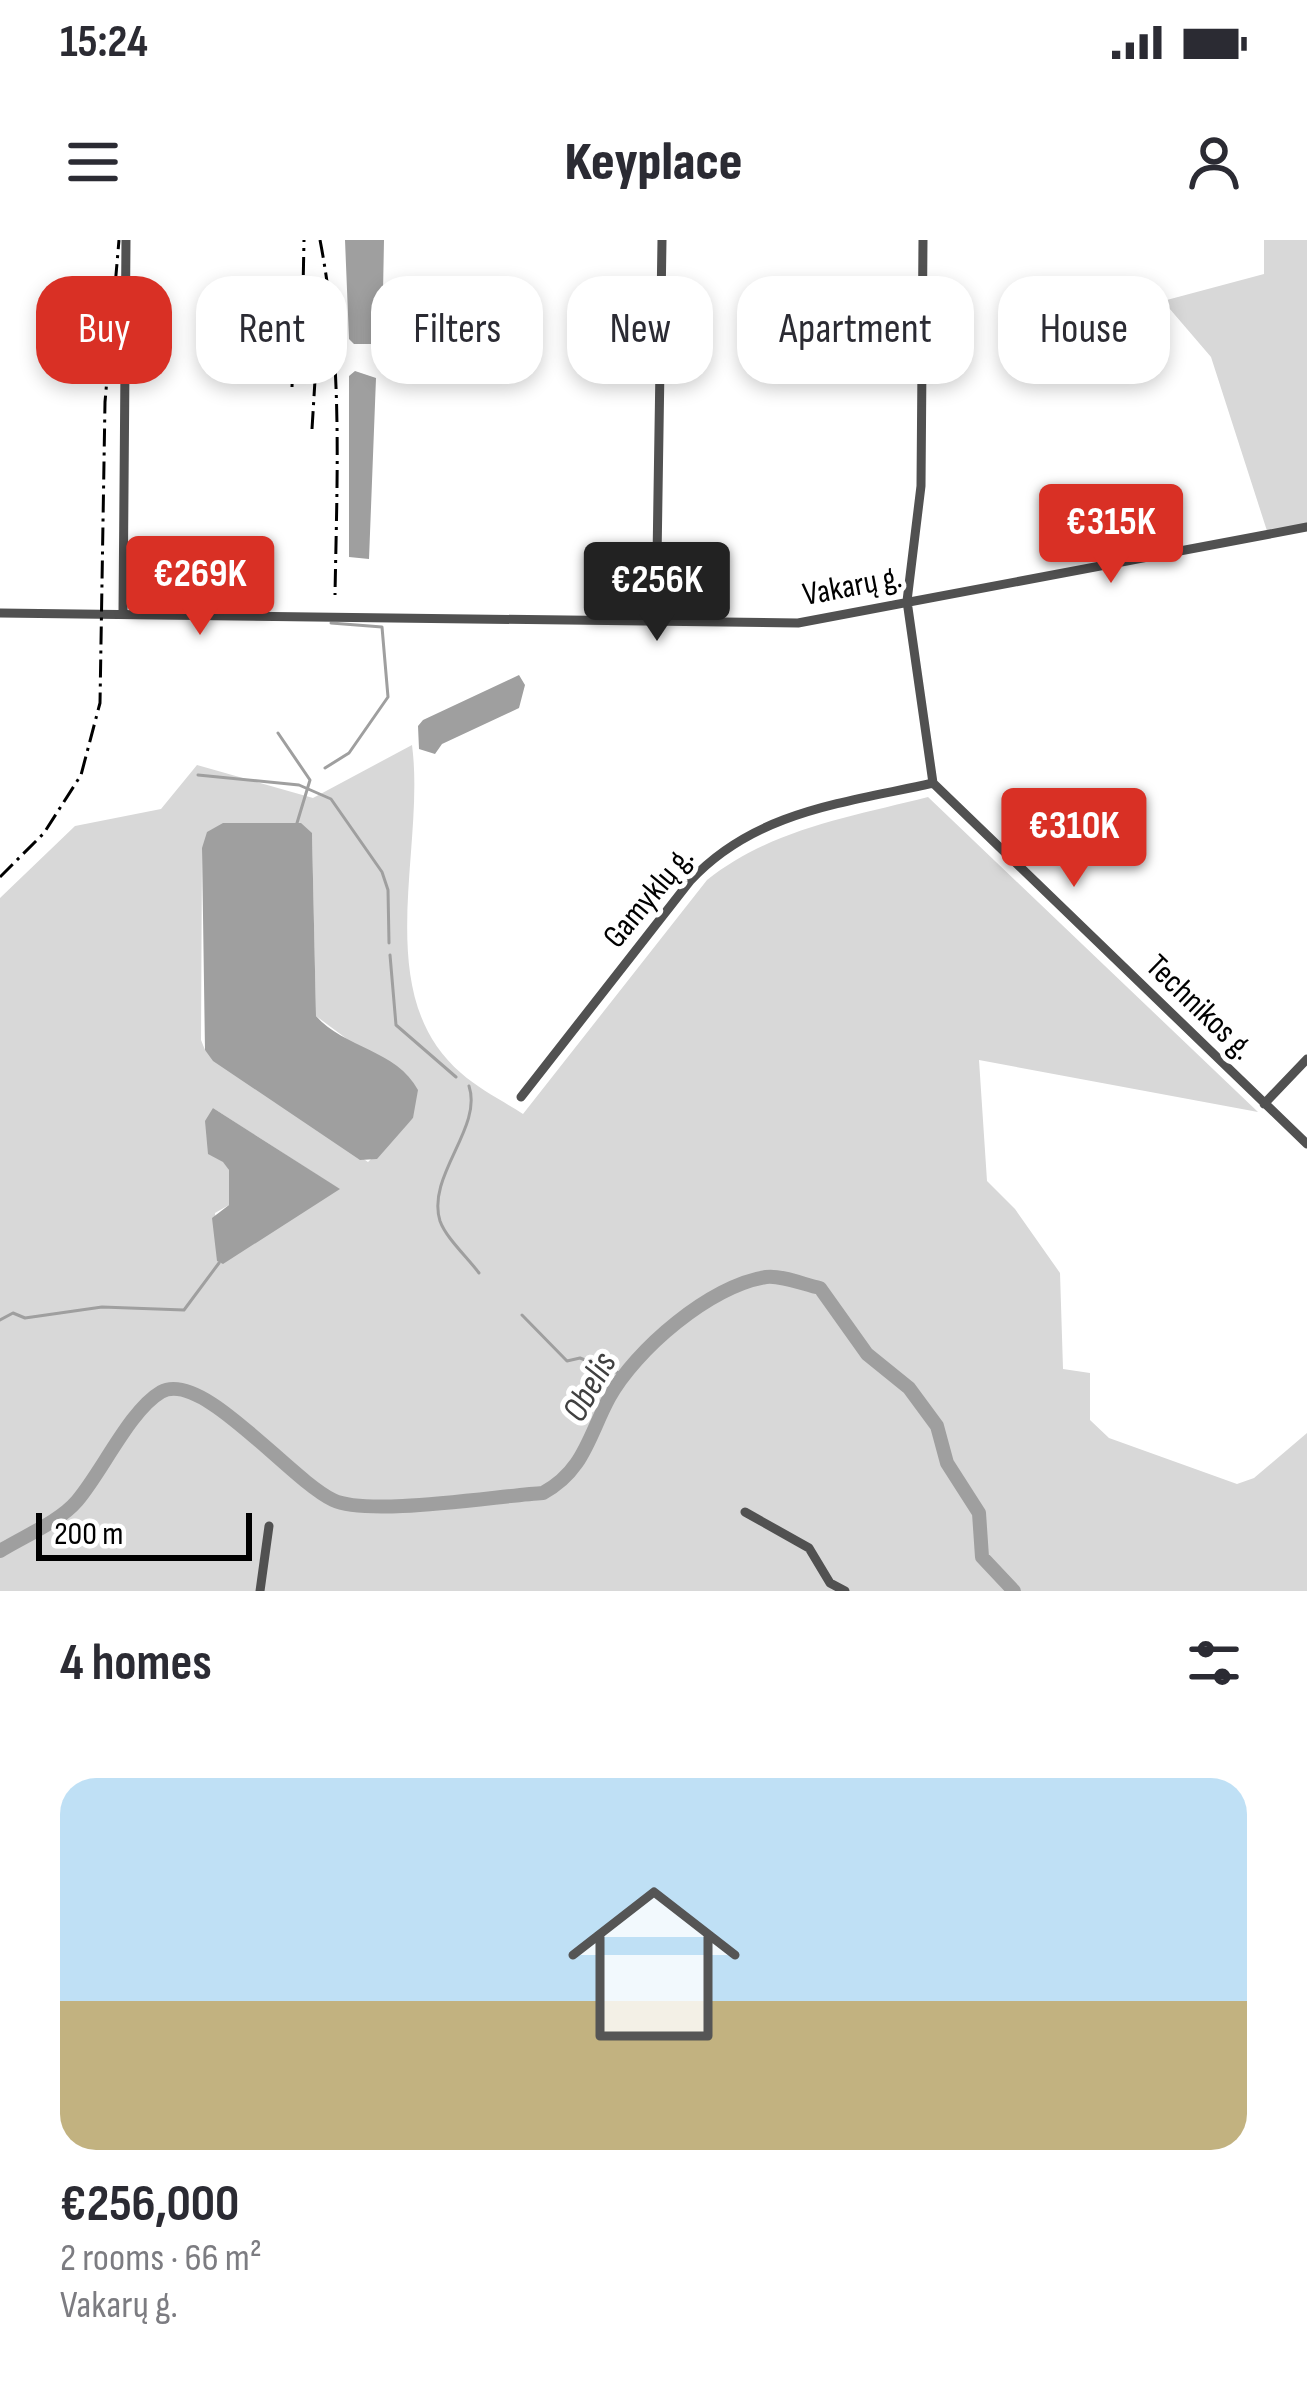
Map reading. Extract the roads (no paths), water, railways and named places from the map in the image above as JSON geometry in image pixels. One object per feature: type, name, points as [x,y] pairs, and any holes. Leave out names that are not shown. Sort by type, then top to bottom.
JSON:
[{"type":"street","points":[[123,614],[126,240]]},
{"type":"street","points":[[656,622],[662,240]]},
{"type":"street","points":[[923,240],[921,486],[908,601],[933,783]]},
{"type":"street","name":"Vakarų g.","points":[[0,613],[798,623],[1307,526]]},
{"type":"street","name":"Gamyklų g.","points":[[520,1097],[690,881],[718,854],[790,815],[933,783]]},
{"type":"street","name":"Technikos g.","points":[[933,783],[1307,1144]]},
{"type":"street","points":[[1264,1104],[1307,1059]]},
{"type":"street","points":[[745,1512],[809,1548],[826,1579],[845,1591]]},
{"type":"street","points":[[260,1591],[268,1526]]},
{"type":"waterway","points":[[325,768],[349,753],[388,697],[382,627],[331,623]]},
{"type":"waterway","points":[[278,733],[310,780],[297,823]]},
{"type":"waterway","points":[[198,775],[299,785],[331,799],[382,872],[388,890],[389,943]]},
{"type":"waterway","points":[[390,955],[396,1025],[456,1077]]},
{"type":"waterway","points":[[469,1086],[468,1118],[438,1204],[443,1228],[479,1273]]},
{"type":"waterway","points":[[0,1320],[13,1313],[25,1318],[102,1307],[184,1310],[219,1263]]},
{"type":"waterway","name":"Obelis","points":[[0,1551],[70,1509],[138,1413],[161,1392],[178,1389],[222,1411],[315,1488],[350,1505],[403,1506],[543,1493],[577,1463],[621,1379],[656,1341],[722,1293],[772,1277],[820,1288],[867,1354],[909,1388],[937,1426],[947,1463],[979,1513],[982,1557],[1014,1591]]},
{"type":"waterway","points":[[522,1315],[567,1361],[580,1358],[624,1375]]},
{"type":"railway","points":[[0,877],[44,833],[81,775],[100,703],[105,402],[119,240]]},
{"type":"railway","points":[[303,276],[304,240]]},
{"type":"railway","points":[[320,240],[335,373],[335,595]]},
{"type":"railway","points":[[312,429],[315,384]]}]
